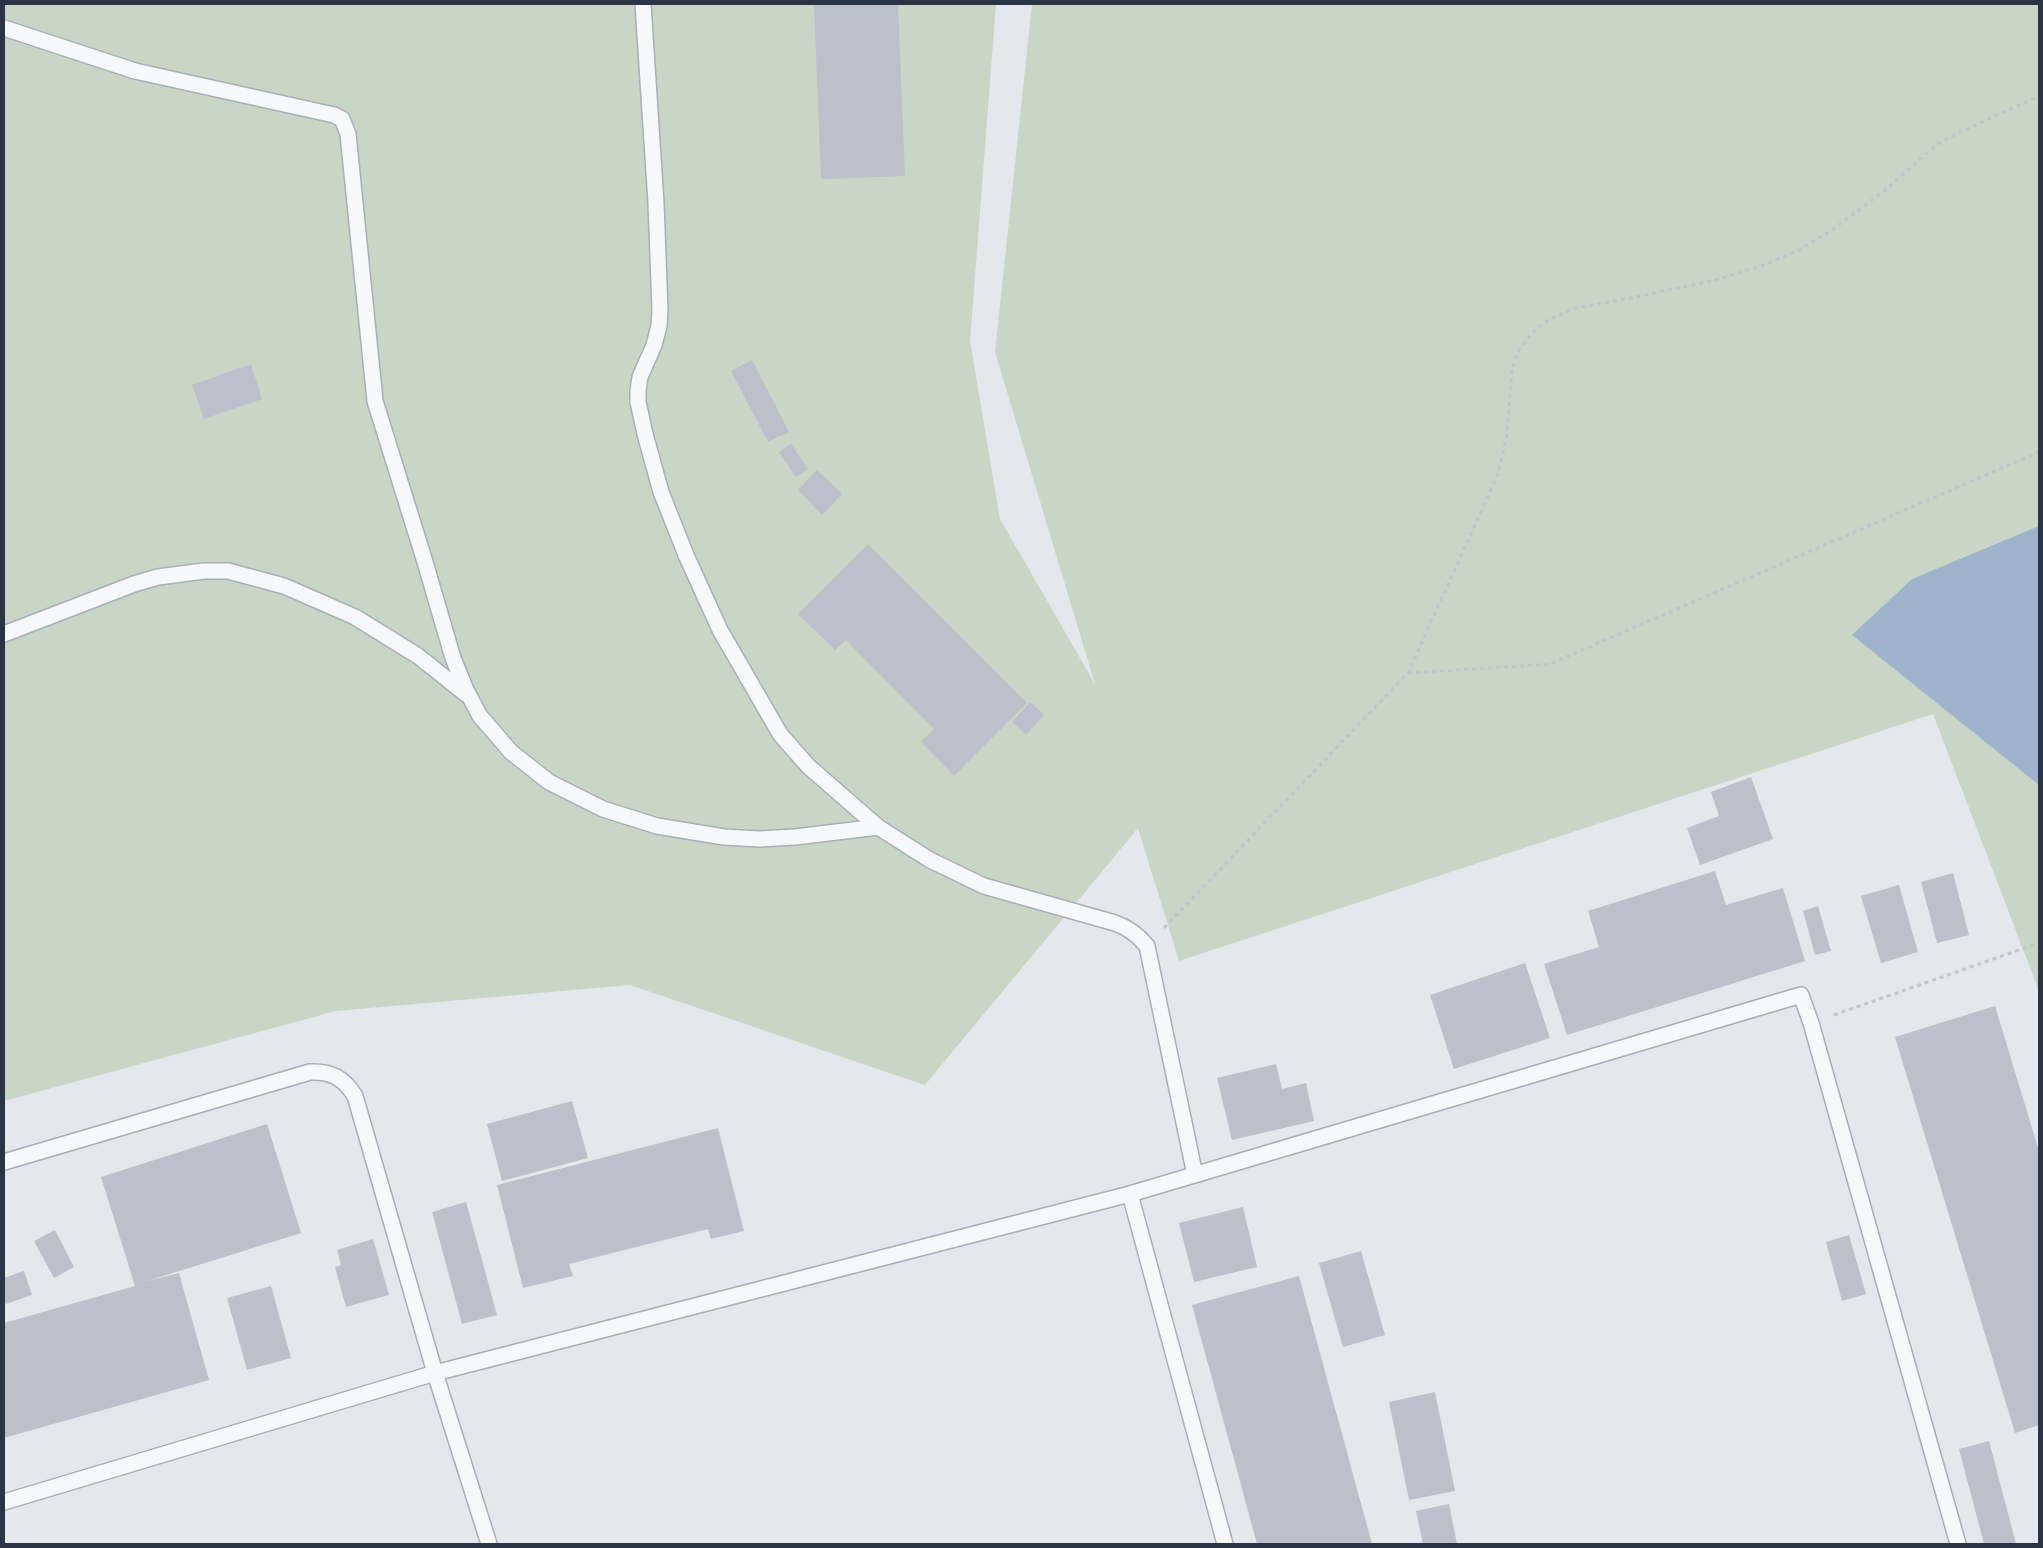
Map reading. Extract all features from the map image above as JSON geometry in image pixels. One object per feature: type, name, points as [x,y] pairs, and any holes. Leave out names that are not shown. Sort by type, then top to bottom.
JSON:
[{"type":"lane","points":[[643,4],[656,203],[660,310],[659,326],[654,345],[640,377],[638,402],[658,482],[686,555],[720,630],[780,734],[808,766],[878,827],[930,860],[958,875],[984,886],[1126,927],[1134,932],[1147,946],[1195,1175]]},
{"type":"lane","points":[[4,28],[135,71],[334,115],[342,119],[348,134],[375,400],[453,658],[480,716],[511,752],[537,774],[575,796],[627,818],[687,832],[759,839],[795,837],[878,827]]},
{"type":"lane","points":[[4,634],[134,584],[158,577],[204,571],[228,571],[284,586],[355,617],[418,656],[470,698]]},
{"type":"lane","points":[[4,1502],[435,1373],[1130,1194],[1801,995],[1811,1023],[1958,1544]]},
{"type":"lane","points":[[4,1162],[310,1072],[332,1074],[343,1080],[355,1096],[435,1373],[489,1544]]},
{"type":"lane","points":[[1130,1194],[1225,1544]]},
{"type":"path","points":[[1147,946],[1408,673],[1498,474],[1506,435],[1512,369],[1519,350],[1540,326],[1561,313],[1575,308],[1720,279],[1742,273],[1793,252],[1832,230],[1857,212],[1896,182],[1936,146],[1958,133],[2039,96]]},
{"type":"path","points":[[1408,673],[1550,664],[2039,452]]},
{"type":"path","points":[[1811,1023],[2039,943]]},
{"type":"green space","points":[[4,4],[996,4],[970,341],[1000,519],[1095,684],[995,352],[1032,4],[2039,4],[2039,991],[1933,714],[1179,961],[1138,828],[925,1085],[630,985],[336,1011],[4,1101]]},
{"type":"water","points":[[2039,526],[2039,785],[1852,635],[1912,579]]},
{"type":"building","points":[[814,4],[898,4],[905,176],[821,179]]},
{"type":"building","points":[[752,360],[789,432],[768,442],[731,371]]},
{"type":"building","points":[[251,364],[262,399],[204,419],[192,385]]},
{"type":"building","points":[[791,444],[808,469],[796,477],[779,452]]},
{"type":"building","points":[[817,470],[842,494],[822,515],[798,490]]},
{"type":"building","points":[[868,544],[1027,703],[954,776],[921,742],[934,729],[846,640],[835,650],[798,614]]},
{"type":"building","points":[[1030,702],[1044,715],[1026,735],[1012,722]]},
{"type":"building","points":[[1751,777],[1773,839],[1700,865],[1687,828],[1719,816],[1711,792]]},
{"type":"building","points":[[1715,871],[1726,905],[1783,888],[1805,961],[1567,1035],[1544,964],[1599,947],[1588,911]]},
{"type":"building","points":[[1953,873],[1969,935],[1937,943],[1921,882]]},
{"type":"building","points":[[1899,885],[1918,952],[1881,963],[1861,896]]},
{"type":"building","points":[[1818,906],[1831,951],[1815,955],[1803,911]]},
{"type":"building","points":[[1525,963],[1550,1038],[1454,1069],[1430,995]]},
{"type":"building","points":[[1995,1006],[2039,1151],[2039,1425],[2015,1433],[1895,1037]]},
{"type":"building","points":[[1276,1064],[1282,1089],[1306,1083],[1314,1121],[1232,1140],[1217,1078]]},
{"type":"building","points":[[572,1101],[588,1158],[502,1181],[487,1124]]},
{"type":"building","points":[[267,1124],[301,1233],[144,1282],[179,1273],[209,1380],[4,1438],[4,1323],[135,1286],[101,1177]]},
{"type":"building","points":[[718,1128],[744,1231],[711,1239],[708,1229],[569,1264],[573,1276],[523,1288],[497,1185]]},
{"type":"building","points":[[466,1202],[497,1315],[462,1324],[432,1212]]},
{"type":"building","points":[[1243,1207],[1257,1267],[1194,1282],[1179,1223]]},
{"type":"building","points":[[55,1230],[74,1267],[54,1278],[34,1241]]},
{"type":"building","points":[[1849,1235],[1866,1294],[1842,1301],[1826,1242]]},
{"type":"building","points":[[373,1239],[389,1295],[346,1307],[335,1267],[341,1265],[337,1250]]},
{"type":"building","points":[[1361,1251],[1385,1335],[1343,1347],[1319,1263]]},
{"type":"building","points":[[24,1271],[32,1295],[6,1304],[4,1299],[4,1278]]},
{"type":"building","points":[[1299,1276],[1372,1544],[1257,1544],[1192,1305]]},
{"type":"building","points":[[271,1286],[291,1358],[247,1370],[227,1298]]},
{"type":"building","points":[[1435,1392],[1455,1491],[1409,1500],[1389,1402]]},
{"type":"building","points":[[1989,1441],[2016,1544],[1984,1544],[1959,1449]]},
{"type":"building","points":[[1449,1504],[1457,1544],[1423,1544],[1416,1511]]}]
